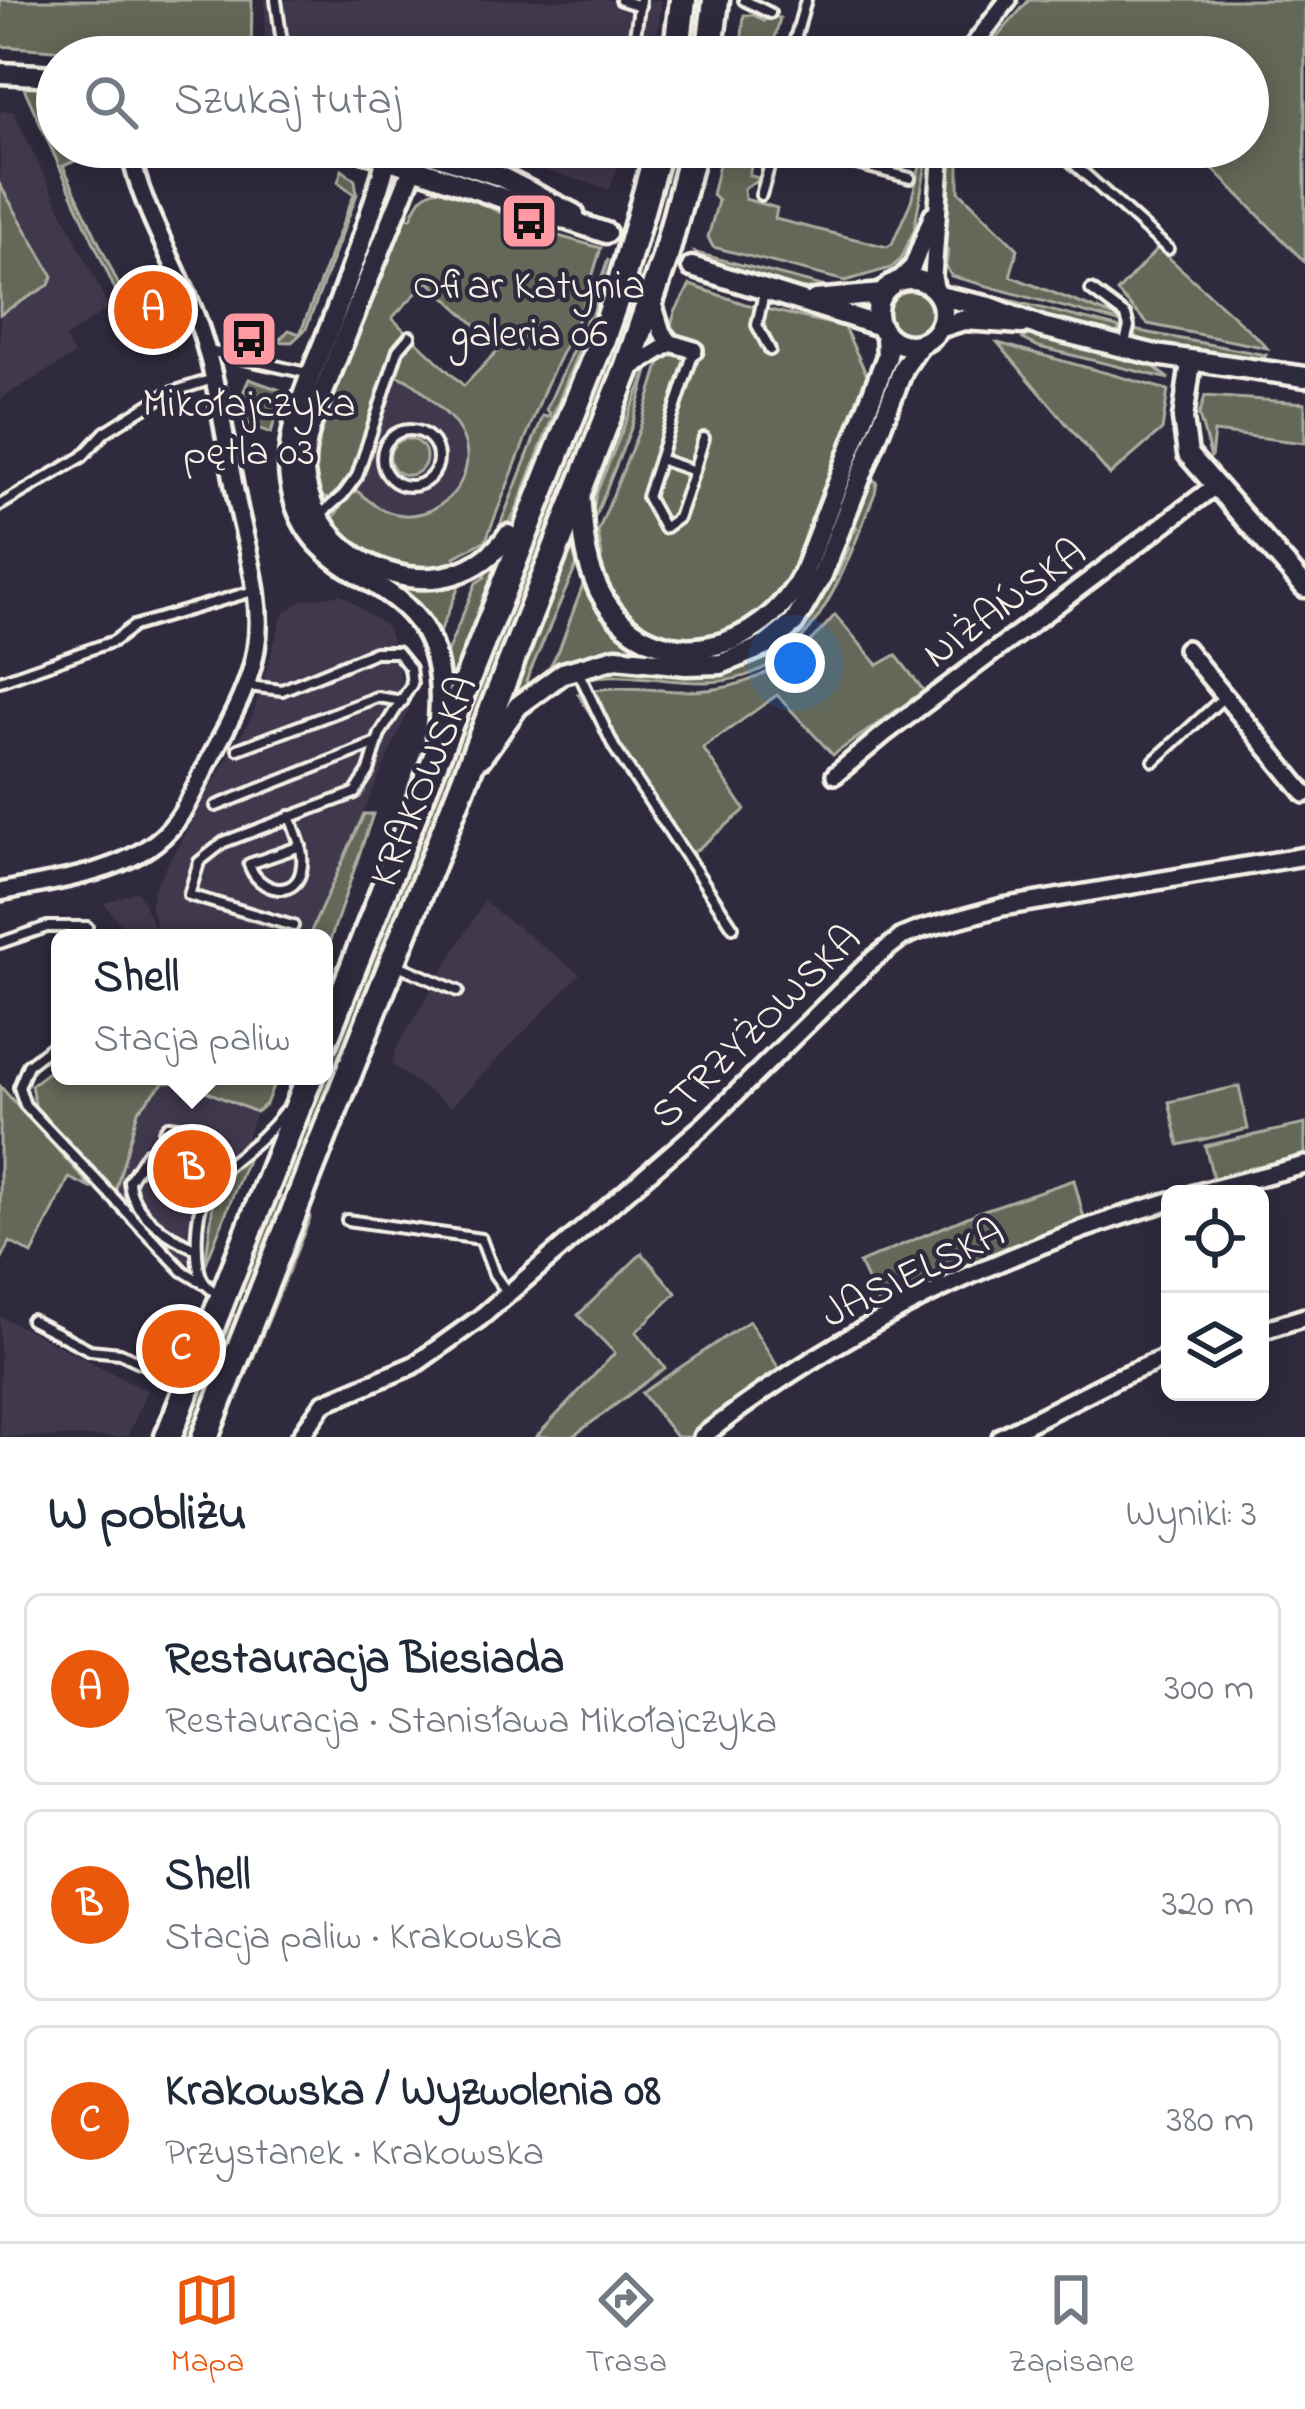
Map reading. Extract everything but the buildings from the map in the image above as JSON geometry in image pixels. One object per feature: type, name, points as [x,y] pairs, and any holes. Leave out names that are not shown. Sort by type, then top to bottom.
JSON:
[{"type":"main road","points":[[679,36],[683,0]]},
{"type":"main road","points":[[712,36],[716,0]]},
{"type":"main road","name":"KRAKOWSKA","points":[[333,1018],[620,290],[648,194],[650,168]]},
{"type":"main road","name":"KRAKOWSKA","points":[[205,1437],[626,371],[688,168]]},
{"type":"main road","points":[[508,536],[562,439]]},
{"type":"main road","points":[[168,1437],[188,1385],[213,1290],[305,1085]]},
{"type":"street","points":[[978,36],[997,4]]},
{"type":"street","points":[[0,73],[36,75]]},
{"type":"street","points":[[0,892],[107,866],[158,841],[189,800],[247,686],[256,648],[254,591],[206,351],[192,308],[146,208],[135,168]]},
{"type":"street","points":[[385,168],[295,424],[289,458],[291,486],[338,562],[406,605],[428,635],[442,684],[433,766]]},
{"type":"street","points":[[404,168],[307,437],[305,479],[312,520],[360,560],[409,578],[435,580],[466,571],[488,559],[508,536]]},
{"type":"street","points":[[449,168],[606,232],[499,176],[469,168]]},
{"type":"street","points":[[939,328],[943,311],[933,280],[940,168]]},
{"type":"street","points":[[580,487],[586,553],[600,592],[625,624],[666,644],[712,646],[748,634],[784,606],[819,559],[887,356],[877,310],[882,294],[913,266],[936,206]]},
{"type":"street","points":[[692,267],[883,330],[903,344],[920,344]]},
{"type":"street","points":[[899,280],[920,280],[938,294],[1124,348],[1305,377]]},
{"type":"street","points":[[803,301],[882,294]]},
{"type":"street","points":[[652,297],[662,332],[671,343],[694,350]]},
{"type":"street","points":[[458,796],[518,706],[576,667],[616,658],[686,665],[738,659],[767,645],[794,623],[904,367],[920,344],[939,328],[964,320],[1036,325]]},
{"type":"street","points":[[626,371],[671,343]]},
{"type":"street","points":[[1192,362],[1184,406],[1184,444],[1305,587]]},
{"type":"street","name":"NIŻAŃSKA","points":[[836,775],[1215,486]]},
{"type":"street","points":[[1186,649],[1305,794]]},
{"type":"street","name":"STRZYŻOWSKA","points":[[300,1437],[324,1403],[414,1366],[451,1341],[704,1125],[871,961],[902,938],[1002,907],[1305,856]]},
{"type":"street","points":[[1228,1185],[1305,1165]]},
{"type":"street","name":"JASIELSKA","points":[[702,1437],[778,1383],[895,1311],[974,1274],[1161,1204]]},
{"type":"street","points":[[213,1290],[254,1309]]},
{"type":"street","points":[[1269,1327],[1305,1317]]},
{"type":"street","points":[[1000,1437],[1161,1360]]},
{"type":"lane","points":[[276,0],[281,36]]},
{"type":"lane","points":[[621,0],[640,3],[635,36]]},
{"type":"lane","points":[[744,0],[770,14]]},
{"type":"lane","points":[[796,36],[806,0]]},
{"type":"lane","points":[[761,195],[769,168]]},
{"type":"lane","points":[[872,168],[910,178]]},
{"type":"lane","points":[[1078,168],[1168,249]]},
{"type":"lane","points":[[1091,290],[1126,316],[1129,327],[1124,348]]},
{"type":"lane","points":[[765,292],[757,325],[770,350]]},
{"type":"lane","points":[[312,520],[357,476],[398,350],[410,336]]},
{"type":"lane","points":[[694,350],[647,499],[664,528],[678,518],[704,438]]},
{"type":"lane","points":[[206,351],[313,374]]},
{"type":"lane","points":[[0,505],[82,457],[104,432],[158,400],[213,379]]},
{"type":"lane","points":[[404,430],[425,434],[437,450],[434,473],[414,485],[394,480],[384,468],[387,442],[404,430]]},
{"type":"lane","points":[[659,459],[694,471]]},
{"type":"lane","points":[[357,476],[384,468]]},
{"type":"lane","points":[[0,681],[114,641],[134,626],[254,591]]},
{"type":"lane","points":[[247,686],[282,690],[375,652],[404,656],[410,668],[412,685],[392,713],[356,793],[224,842],[199,862],[189,895],[293,926]]},
{"type":"lane","points":[[576,667],[614,747],[733,927]]},
{"type":"lane","points":[[1154,761],[1225,696]]},
{"type":"lane","points":[[238,749],[377,697],[403,700]]},
{"type":"lane","points":[[216,806],[378,742]]},
{"type":"lane","points":[[290,817],[301,846],[297,881],[286,890],[272,890],[252,874],[250,864],[301,846]]},
{"type":"lane","points":[[0,943],[47,927],[87,927]]},
{"type":"lane","points":[[392,962],[458,991]]},
{"type":"lane","points":[[51,1047],[28,1066],[19,1087],[26,1105],[183,1271],[213,1290]]},
{"type":"lane","points":[[213,1290],[197,1249],[200,1198],[227,1163],[257,1143],[281,1117],[303,1085]]},
{"type":"lane","points":[[164,1131],[168,1126],[182,1130],[227,1163]]},
{"type":"lane","points":[[182,1130],[156,1164],[200,1198]]},
{"type":"lane","points":[[147,1153],[129,1181],[131,1196],[164,1231],[197,1249]]},
{"type":"lane","points":[[347,1220],[481,1239],[494,1274],[508,1293]]},
{"type":"lane","points":[[32,1320],[90,1350],[120,1353],[188,1385]]},
{"type":"shaded area","points":[[265,0],[661,0],[657,36],[264,36]]},
{"type":"shaded area","points":[[0,111],[13,111],[36,158],[36,168],[41,168],[109,308],[65,338],[74,355],[0,399]]},
{"type":"shaded area","points":[[537,168],[617,168],[610,189]]},
{"type":"shaded area","points":[[393,374],[411,380],[456,423],[465,445],[465,473],[459,485],[449,498],[419,514],[379,509],[353,488]]},
{"type":"shaded area","points":[[341,594],[388,628],[409,709],[312,929],[158,929],[150,908],[154,888],[253,714],[283,614],[302,600]]},
{"type":"shaded area","points":[[138,891],[155,929],[116,929],[121,925],[104,903]]},
{"type":"shaded area","points":[[484,902],[580,974],[451,1107],[392,1065],[396,1049]]},
{"type":"shaded area","points":[[160,1085],[191,1085],[256,1112],[203,1258],[182,1262],[115,1192],[138,1111]]},
{"type":"shaded area","points":[[0,1316],[148,1391],[127,1437],[0,1437]]},
{"type":"green space","points":[[0,0],[252,0],[251,36],[36,36],[36,49],[0,46]]},
{"type":"green space","points":[[1029,0],[1305,0],[1305,262],[1212,168],[1269,168],[1269,36],[998,36]]},
{"type":"green space","points":[[744,15],[764,21],[768,15],[780,18],[775,36],[742,36]]},
{"type":"green space","points":[[23,86],[36,87],[36,115]]},
{"type":"green space","points":[[60,168],[128,305],[123,307]]},
{"type":"green space","points":[[718,168],[751,168],[749,175],[761,179],[744,188],[745,199],[777,208],[775,219],[887,247],[911,201],[920,168],[925,168],[914,230],[901,259],[891,268],[845,281],[713,247],[708,237],[718,201],[712,195]]},
{"type":"green space","points":[[948,168],[959,168],[959,191],[1018,249],[1010,276],[1122,323],[951,276],[946,266],[948,250],[942,249]]},
{"type":"green space","points":[[342,170],[355,180],[357,194],[306,329],[292,342],[266,341],[268,336],[280,339],[289,330],[300,334],[354,194],[338,182]]},
{"type":"green space","points":[[0,185],[53,276],[49,285],[0,314]]},
{"type":"green space","points":[[448,188],[537,230],[601,248],[582,310],[546,386],[486,540],[455,557],[457,562],[422,569],[373,554],[332,520],[353,488],[381,509],[407,515],[436,507],[458,487],[467,459],[462,436],[422,391],[393,374],[414,339],[464,386],[500,348],[428,281],[392,318],[406,332],[385,372],[356,466],[329,499],[315,495],[310,447],[403,216],[411,218],[428,193]]},
{"type":"green space","points":[[1158,248],[1267,348],[1148,324],[1117,292]]},
{"type":"green space","points":[[696,253],[838,290],[840,292],[744,277]]},
{"type":"green space","points":[[608,259],[596,306],[515,513],[491,548],[543,416],[550,413],[546,410]]},
{"type":"green space","points":[[634,277],[647,282],[333,1084],[333,1053]]},
{"type":"green space","points":[[690,285],[745,304],[844,327],[867,375],[862,387],[868,390],[810,544],[780,598],[739,630],[688,640],[642,627],[620,606],[596,564],[602,556],[598,532],[640,428],[675,312]]},
{"type":"green space","points":[[910,290],[926,297],[933,313],[926,329],[910,336],[894,329],[887,313],[894,297]]},
{"type":"green space","points":[[985,294],[1121,328],[1114,336],[984,300]]},
{"type":"green space","points":[[1134,330],[1266,355],[1259,364],[1138,343]]},
{"type":"green space","points":[[1030,334],[1150,363],[1169,379],[1039,347],[1023,339]]},
{"type":"green space","points":[[998,343],[1168,390],[1162,430],[1110,475]]},
{"type":"green space","points":[[651,361],[632,426],[589,532],[596,494]]},
{"type":"green space","points":[[249,379],[283,391],[271,433],[227,416],[224,401],[236,405],[234,412],[245,417],[253,400],[242,395]]},
{"type":"green space","points":[[1205,396],[1305,403],[1305,443],[1214,432],[1211,458],[1199,415]]},
{"type":"green space","points":[[408,439],[421,444],[426,457],[421,470],[408,475],[395,470],[390,457],[395,444]]},
{"type":"green space","points":[[871,479],[877,482],[875,493],[835,588],[818,618],[772,664],[742,677],[705,682],[615,676],[586,679],[588,670],[612,666],[692,672],[806,618],[828,578],[837,575],[849,548],[846,544],[857,528],[852,520]]},
{"type":"green space","points":[[574,534],[581,555],[526,681],[531,687],[505,711]]},
{"type":"green space","points":[[505,550],[446,697],[443,662],[476,583],[485,577],[481,569]]},
{"type":"green space","points":[[355,563],[463,577],[436,641]]},
{"type":"green space","points":[[813,565],[818,567],[798,606],[771,634],[748,645],[782,618]]},
{"type":"green space","points":[[587,574],[628,634],[709,648],[746,645],[720,657],[672,657],[544,677]]},
{"type":"green space","points":[[835,615],[878,665],[896,655],[924,691],[833,755],[777,695],[703,748],[745,810],[682,862],[578,694],[617,688],[705,690],[748,681],[803,648]]},
{"type":"green space","points":[[364,814],[373,814],[333,932],[312,929]]},
{"type":"green space","points":[[51,1070],[51,1085],[161,1085],[138,1111],[115,1192],[36,1109],[31,1085]]},
{"type":"green space","points":[[191,1085],[273,1085],[266,1104],[256,1112]]},
{"type":"green space","points":[[320,1085],[333,1085],[291,1190],[278,1185]]},
{"type":"green space","points":[[0,1086],[93,1189],[69,1178],[32,1254],[10,1242],[0,1262]]},
{"type":"green space","points":[[1239,1086],[1248,1129],[1179,1145],[1169,1102]]},
{"type":"green space","points":[[1305,1124],[1305,1162],[1215,1185],[1205,1146]]},
{"type":"green space","points":[[249,1155],[205,1266],[213,1204],[233,1167]]},
{"type":"green space","points":[[1074,1180],[1086,1226],[883,1314],[859,1263],[984,1210]]},
{"type":"green space","points":[[274,1194],[287,1200],[253,1288],[244,1291],[239,1287]]},
{"type":"green space","points":[[305,1207],[310,1218],[232,1410],[237,1381]]},
{"type":"green space","points":[[642,1253],[676,1293],[636,1332],[665,1368],[572,1437],[536,1437],[615,1353],[578,1315]]},
{"type":"green space","points":[[231,1312],[239,1320],[194,1437],[179,1437],[226,1315]]},
{"type":"green space","points":[[749,1321],[783,1375],[696,1437],[676,1437],[642,1393]]},
{"type":"tunnel","points":[[606,233],[692,267]]},
{"type":"place","name":"Ofiar Katynia galeria 06","points":[[529,221]]},
{"type":"place","name":"Restauracja Biesiada","points":[[153,310]]},
{"type":"place","name":"Mikołajczyka pętla 03","points":[[249,339]]},
{"type":"place","name":"Shell","points":[[192,1169]]},
{"type":"place","name":"Krakowska / Wyzwolenia 08","points":[[181,1349]]}]
